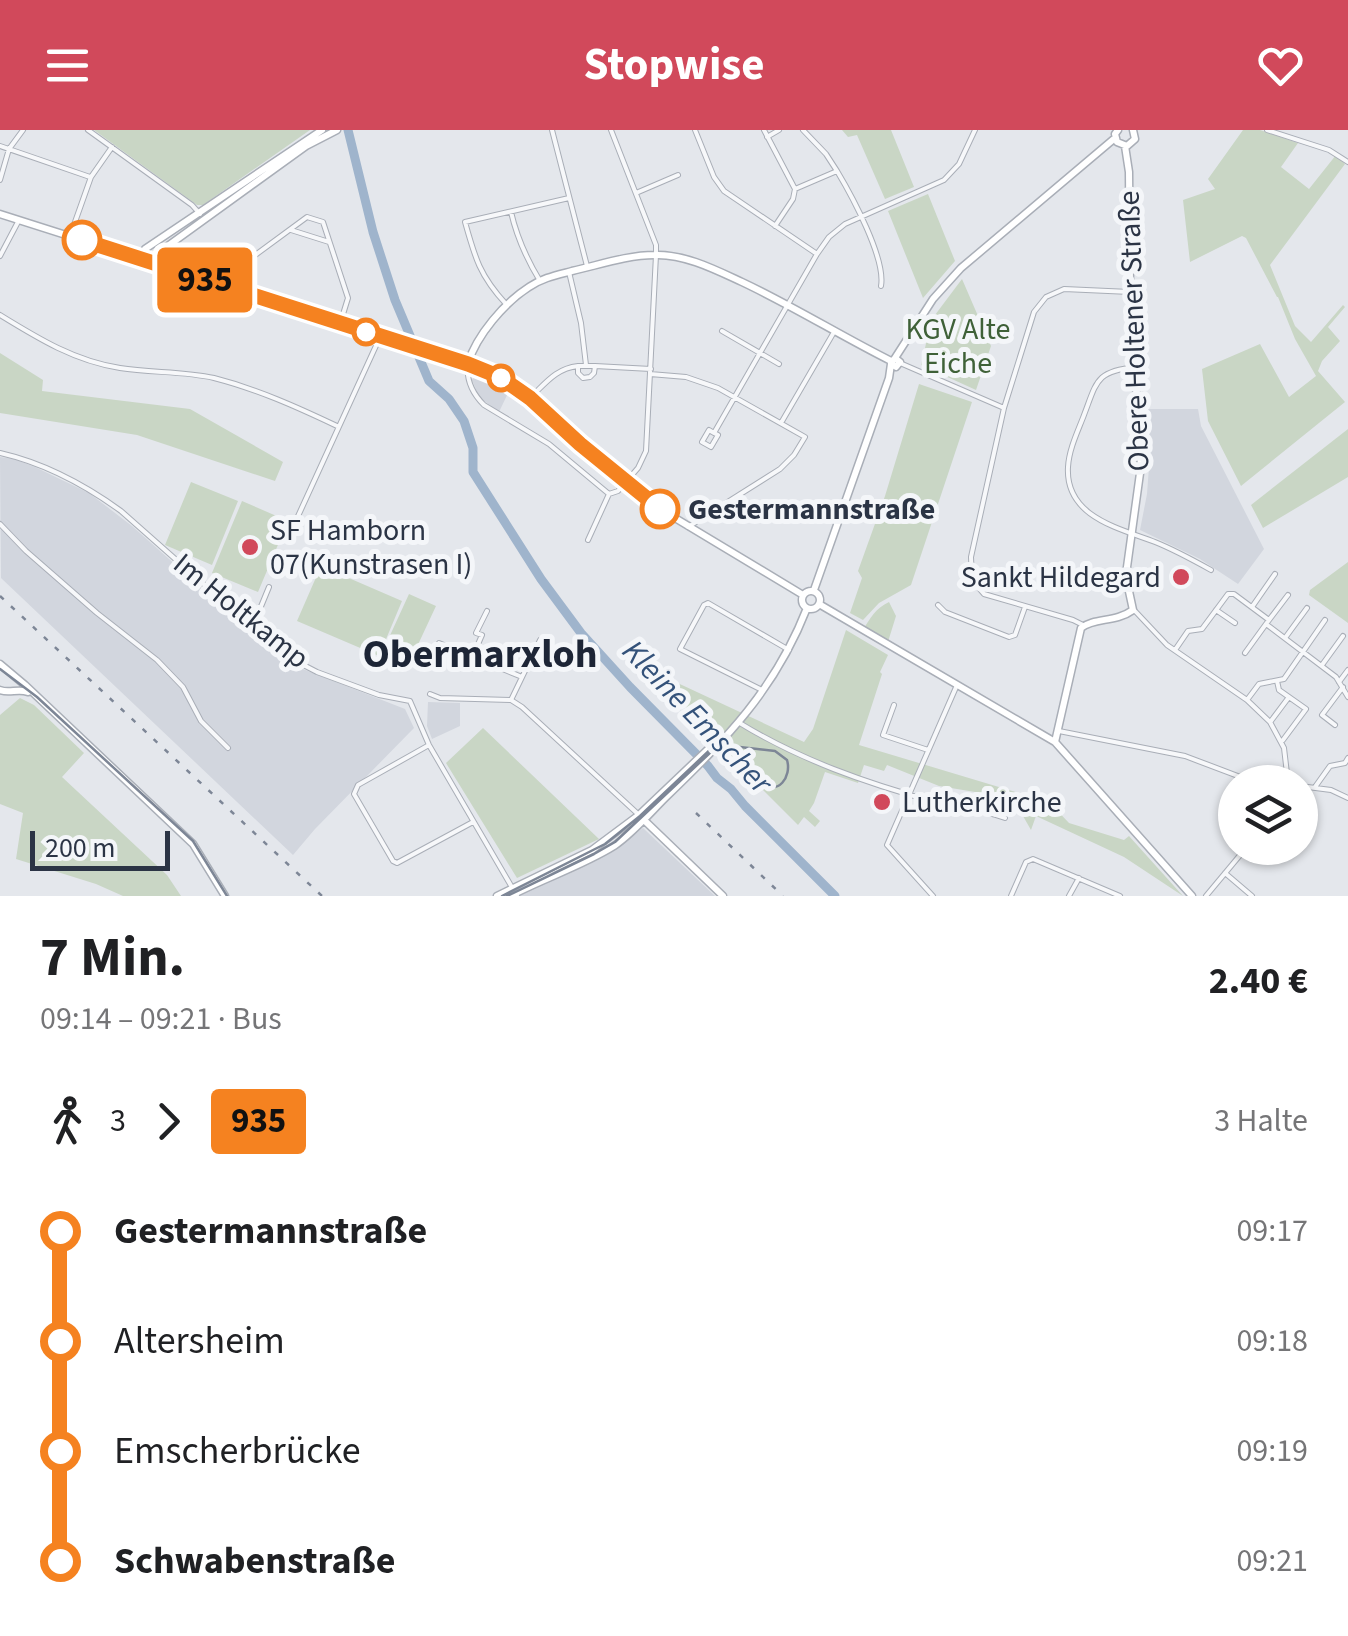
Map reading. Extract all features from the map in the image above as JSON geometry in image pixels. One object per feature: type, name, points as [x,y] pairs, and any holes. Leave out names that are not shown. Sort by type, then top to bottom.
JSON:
[{"type":"street","points":[[0,180],[10,149],[23,130]]},
{"type":"street","points":[[88,130],[202,216]]},
{"type":"street","points":[[144,260],[322,130]]},
{"type":"street","points":[[144,260],[145,250],[337,130]]},
{"type":"street","points":[[552,130],[587,268]]},
{"type":"street","points":[[588,540],[609,494],[618,491],[638,468],[646,451],[656,246],[611,130]]},
{"type":"street","points":[[696,130],[719,185],[817,254]]},
{"type":"street","points":[[775,226],[795,189],[765,133],[779,130]]},
{"type":"street","points":[[803,130],[837,171],[861,216],[882,270],[880,286]]},
{"type":"street","points":[[714,433],[817,254],[837,230],[944,180],[959,164],[976,130]]},
{"type":"street","points":[[1267,130],[1330,150],[1348,162]]},
{"type":"street","name":"Obere Holtener Straße","points":[[1133,610],[1127,582],[1142,466],[1130,292],[1129,172],[1120,138],[1135,138],[1134,131]]},
{"type":"street","points":[[814,590],[885,386],[907,339],[962,268],[1120,138]]},
{"type":"street","points":[[0,146],[91,177]]},
{"type":"street","points":[[70,236],[91,177],[112,147]]},
{"type":"street","points":[[795,189],[837,171]]},
{"type":"street","points":[[636,193],[678,175]]},
{"type":"street","points":[[507,305],[482,273],[465,222],[569,198]]},
{"type":"street","points":[[511,211],[523,252],[540,280]]},
{"type":"street","points":[[0,214],[500,377],[530,398],[625,483],[688,528],[803,595]]},
{"type":"street","points":[[234,290],[243,264],[306,217],[322,222],[348,298],[340,324]]},
{"type":"street","points":[[0,256],[19,220]]},
{"type":"street","points":[[290,230],[329,242]]},
{"type":"street","points":[[162,250],[166,267]]},
{"type":"street","points":[[609,494],[549,444],[484,405],[469,382],[468,364],[488,328],[516,296],[540,280],[587,268],[656,255],[703,265],[790,304],[896,362],[1004,408]]},
{"type":"street","points":[[569,272],[586,365]]},
{"type":"street","points":[[1130,292],[1064,289],[1046,297],[1034,312],[1004,408],[970,557],[972,580],[984,594],[1083,625],[1120,618],[1133,610],[1158,637],[1247,700],[1270,722],[1282,741],[1286,765]]},
{"type":"street","points":[[0,315],[78,358],[120,368],[210,377],[266,394],[338,426]]},
{"type":"street","points":[[781,423],[836,330]]},
{"type":"street","points":[[722,331],[779,364]]},
{"type":"street","points":[[288,538],[380,337]]},
{"type":"street","points":[[538,390],[567,367],[586,365],[686,378],[718,388],[804,436],[780,470],[688,528]]},
{"type":"street","points":[[578,366],[578,373],[586,378],[592,376],[595,366]]},
{"type":"street","points":[[1136,367],[1116,369],[1100,379],[1075,440],[1068,464],[1069,481],[1080,505],[1096,519],[1211,570]]},
{"type":"street","name":"Im Holtkamp","points":[[0,453],[38,464],[105,499],[290,658],[379,695],[407,698],[429,745],[513,893]]},
{"type":"street","points":[[0,524],[26,551],[156,660],[183,688],[200,721],[228,748]]},
{"type":"street","points":[[1252,608],[1275,574]]},
{"type":"street","points":[[250,626],[269,587]]},
{"type":"street","points":[[814,590],[820,595],[819,604],[807,608],[803,595],[814,590]]},
{"type":"street","points":[[1175,650],[1188,631],[1202,629],[1228,594],[1234,594],[1322,665],[1348,697]]},
{"type":"street","points":[[1245,653],[1288,595]]},
{"type":"street","points":[[764,691],[680,649],[704,605],[708,603],[789,650]]},
{"type":"street","points":[[819,604],[1055,742],[1192,896]]},
{"type":"street","points":[[938,606],[1009,637],[1015,635],[1025,608]]},
{"type":"street","points":[[497,896],[513,893],[642,818],[764,691],[789,650],[807,608]]},
{"type":"street","points":[[1285,638],[1308,608]]},
{"type":"street","points":[[472,658],[482,636],[476,633],[487,610]]},
{"type":"street","points":[[1216,610],[1235,623]]},
{"type":"street","points":[[1247,700],[1259,684],[1284,680],[1326,620]]},
{"type":"street","points":[[1055,742],[1083,625]]},
{"type":"street","points":[[1322,665],[1343,636]]},
{"type":"street","points":[[510,700],[540,640]]},
{"type":"street","points":[[439,644],[522,677]]},
{"type":"street","points":[[0,664],[193,844],[225,896]]},
{"type":"street","points":[[1335,725],[1322,716],[1348,670]]},
{"type":"street","points":[[1277,681],[1279,690],[1306,709],[1282,741]]},
{"type":"street","points":[[934,896],[887,845],[957,685]]},
{"type":"street","points":[[0,690],[19,689],[37,698]]},
{"type":"street","points":[[430,694],[440,698],[510,700],[522,706],[723,896]]},
{"type":"street","points":[[1270,722],[1289,697]]},
{"type":"street","points":[[894,705],[883,736],[928,750]]},
{"type":"street","points":[[738,722],[832,770],[946,805],[1004,818]]},
{"type":"street","points":[[1059,731],[1186,756],[1218,768]]},
{"type":"street","points":[[429,745],[358,785],[354,794],[393,861],[398,863],[474,822]]},
{"type":"street","points":[[1318,783],[1330,766],[1345,763],[1348,758]]},
{"type":"street","points":[[1318,788],[1348,798]]},
{"type":"street","points":[[1011,896],[1028,859],[1120,896]]},
{"type":"street","points":[[1206,896],[1232,865]]},
{"type":"street","points":[[1225,873],[1252,896]]},
{"type":"street","points":[[1069,896],[1080,877]]},
{"type":"shaded area","points":[[475,375],[509,391],[499,412],[479,397],[472,380]]},
{"type":"shaded area","points":[[1143,409],[1198,409],[1201,426],[1264,549],[1238,584],[1200,559],[1140,530],[1149,467]]},
{"type":"shaded area","points":[[0,457],[35,467],[89,493],[295,666],[405,709],[414,728],[293,855],[1,578]]},
{"type":"shaded area","points":[[428,702],[460,703],[460,726],[432,739],[427,726]]},
{"type":"shaded area","points":[[643,828],[715,896],[519,896],[619,847]]},
{"type":"green space","points":[[94,130],[310,130],[203,205],[197,205]]},
{"type":"green space","points":[[842,130],[891,130],[914,187],[885,199],[857,135],[848,137]]},
{"type":"green space","points":[[1243,130],[1260,130],[1298,143],[1281,167],[1309,189],[1336,155],[1345,164],[1270,265],[1295,326],[1311,342],[1345,307],[1328,327],[1340,341],[1318,371],[1345,402],[1241,486],[1208,421],[1202,369],[1260,344],[1289,397],[1316,376],[1246,238],[1242,236],[1190,262],[1183,200],[1215,189],[1208,179]]},
{"type":"green space","points":[[928,194],[955,261],[923,298],[888,211]]},
{"type":"green space","name":"KGV Alte Eiche","points":[[962,279],[991,346],[976,390],[921,365],[928,335],[923,331]]},
{"type":"green space","points":[[0,353],[43,380],[42,391],[190,409],[283,462],[275,481],[137,435],[0,413]]},
{"type":"green space","name":"KGV Alte Eiche","points":[[919,384],[972,402],[911,585],[879,603],[863,620],[850,613],[862,578],[858,571]]},
{"type":"green space","points":[[1348,429],[1348,477],[1263,528],[1251,505]]},
{"type":"green space","points":[[191,482],[238,501],[212,565],[165,545]]},
{"type":"green space","name":"SF Hamborn 07(Kunstrasen I)","points":[[242,501],[288,521],[258,592],[212,573]]},
{"type":"green space","points":[[1348,562],[1348,623],[1309,595],[1310,590]]},
{"type":"green space","points":[[321,566],[402,601],[379,656],[297,621]]},
{"type":"green space","points":[[409,594],[436,606],[408,666],[381,655]]},
{"type":"green space","points":[[889,602],[896,616],[887,645],[863,630],[877,610]]},
{"type":"green space","points":[[846,630],[888,655],[859,745],[1049,802],[1069,823],[1124,840],[1129,836],[1183,896],[1124,857],[1036,816],[1031,830],[1023,816],[1024,809],[975,792],[939,786],[887,765],[884,771],[864,765],[858,783],[825,772],[809,811],[820,821],[815,827],[804,817],[798,825],[654,672],[804,742],[813,729]]},
{"type":"green space","points":[[20,698],[34,705],[84,753],[62,777],[167,875],[181,896],[123,896],[16,859],[23,813],[0,804],[0,715]]},
{"type":"green space","points":[[483,728],[599,839],[517,878],[446,763]]},
{"type":"waterway","name":"Kleine Emscher","points":[[348,130],[373,232],[395,300],[429,381],[449,399],[464,421],[473,448],[473,472],[541,579],[581,633],[630,687],[835,896]]},
{"type":"tram line","points":[[0,669],[37,697],[193,841],[227,896]]},
{"type":"tram line","points":[[502,896],[605,844],[714,746],[775,751],[787,760],[785,778],[773,787],[757,780],[736,752],[712,751],[615,842],[507,896]]},
{"type":"railway","points":[[0,596],[322,896]]},
{"type":"railway","points":[[696,813],[783,896]]},
{"type":"bus line","name":"935","points":[[82,240],[500,377],[660,509]]},
{"type":"place","name":"Gestermannstraße","points":[[660,509]]},
{"type":"place","name":"SF Hamborn 07(Kunstrasen I)","points":[[250,547]]},
{"type":"place","name":"Sankt Hildegard","points":[[1181,577]]},
{"type":"place","name":"Lutherkirche","points":[[882,802]]},
{"type":"district","name":"Obermarxloh","points":[[480,654]]}]
